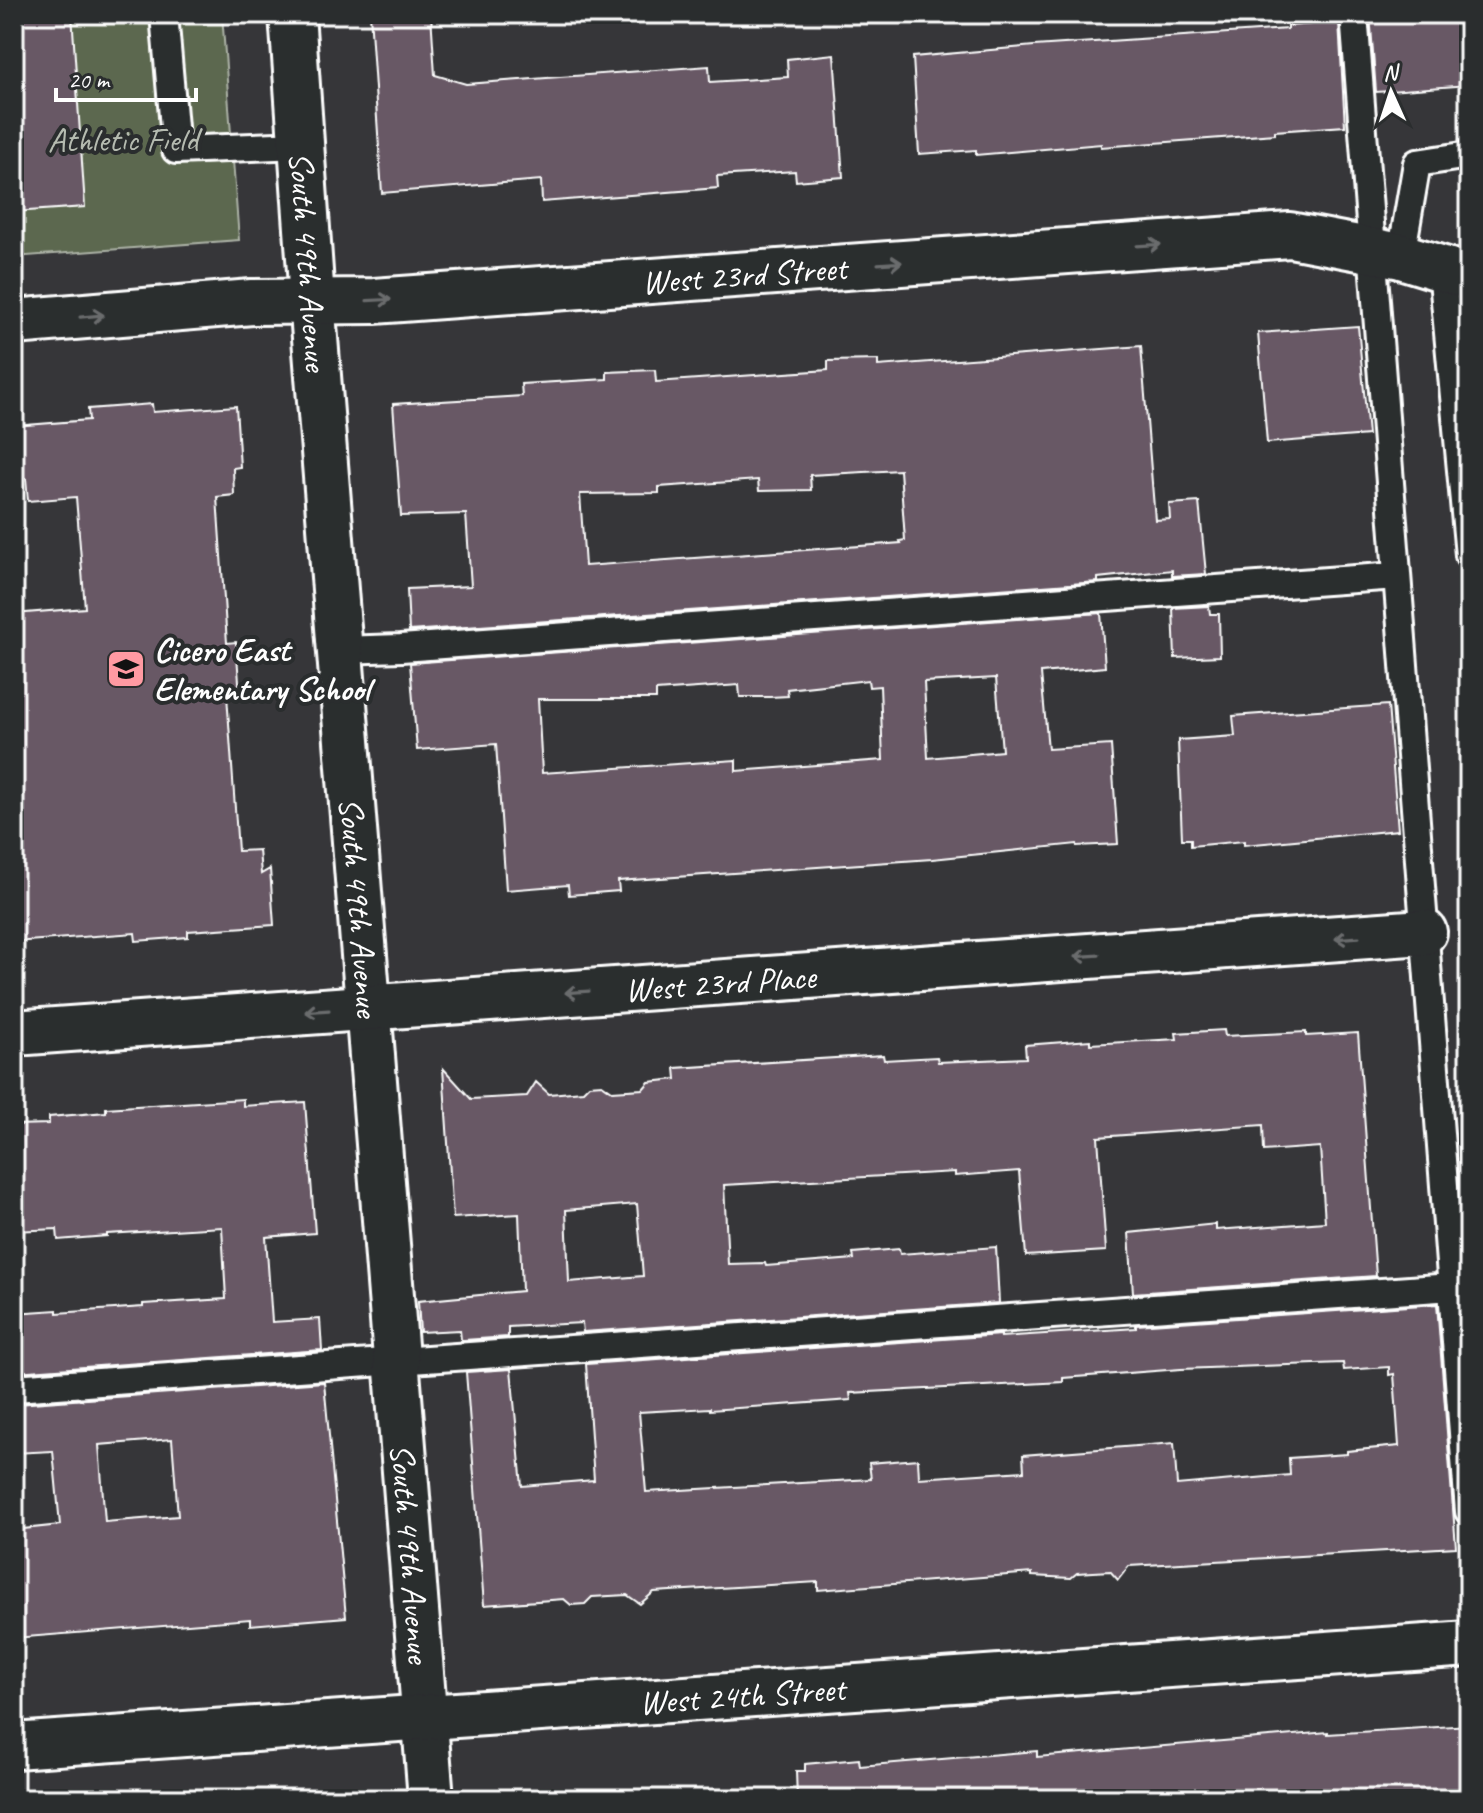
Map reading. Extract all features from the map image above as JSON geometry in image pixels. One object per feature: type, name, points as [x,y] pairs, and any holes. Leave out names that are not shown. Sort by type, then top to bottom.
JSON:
[{"type":"street","name":"South 49th Avenue","points":[[292,14],[431,1799]]},
{"type":"street","name":"West 23rd Street","points":[[14,322],[252,302],[374,301],[1290,235],[1387,254],[1456,273]]},
{"type":"street","name":"West 23rd Place","points":[[14,1033],[1424,932]]},
{"type":"street","name":"West 24th Street","points":[[14,1746],[1469,1644]]},
{"type":"lane","points":[[164,14],[176,150],[301,145]]},
{"type":"lane","points":[[1354,14],[1387,254],[1397,576],[1469,1511]]},
{"type":"lane","points":[[1387,254],[1417,163],[1469,155]]},
{"type":"lane","points":[[1456,273],[1469,555]]},
{"type":"lane","points":[[340,650],[1397,576]]},
{"type":"lane","points":[[14,1388],[1452,1287]]},
{"type":"green space","name":"Athletic Field","points":[[14,14],[222,14],[239,240],[14,257]]},
{"type":"building","points":[[14,14],[72,14],[85,207],[14,212]]},
{"type":"building","points":[[370,14],[431,14],[435,75],[466,84],[709,66],[710,82],[788,77],[787,59],[834,54],[843,177],[796,181],[795,171],[717,176],[718,188],[542,202],[541,180],[382,193]]},
{"type":"building","points":[[1370,14],[1469,14],[1469,85],[1376,92]]},
{"type":"building","points":[[1339,22],[1345,126],[1101,147],[1101,144],[976,155],[976,150],[919,154],[913,57],[1288,29],[1288,26]]},
{"type":"building","points":[[1358,326],[1368,435],[1267,443],[1258,333]]},
{"type":"building","points":[[1141,346],[1155,520],[1170,519],[1169,504],[1199,502],[1206,574],[1172,576],[1172,570],[1098,578],[1098,582],[409,631],[407,589],[471,586],[466,514],[401,516],[393,404],[522,396],[521,384],[607,379],[607,372],[655,370],[656,382],[828,370],[828,361],[878,360],[878,366]],"holes":[[[900,470],[905,540],[901,543],[585,566],[580,494],[659,493],[659,487],[758,480],[759,491],[811,490],[810,475]]]},
{"type":"building","name":"Cicero East Elementary School","points":[[152,404],[153,412],[236,406],[240,467],[233,468],[234,495],[217,497],[227,643],[236,642],[240,695],[227,695],[238,851],[259,850],[261,874],[270,869],[274,925],[188,931],[188,937],[136,941],[135,933],[14,942],[14,614],[85,608],[76,497],[28,501],[26,478],[18,478],[14,426],[89,420],[88,409]]},
{"type":"building","points":[[1209,606],[1210,614],[1219,614],[1220,656],[1175,658],[1173,608]]},
{"type":"building","points":[[1101,613],[1105,667],[1041,673],[1048,749],[1111,745],[1118,844],[1077,844],[932,859],[618,881],[619,891],[569,895],[568,885],[506,890],[496,744],[417,750],[410,663]],"holes":[[[996,678],[1002,751],[928,758],[924,682]],[[868,680],[869,687],[880,686],[883,760],[736,771],[736,760],[542,773],[538,699],[656,699],[656,691],[739,685],[740,697],[788,696],[787,689]]]},
{"type":"building","points":[[1388,705],[1398,830],[1244,845],[1244,841],[1191,846],[1191,839],[1182,839],[1178,740],[1235,736],[1233,716]]},
{"type":"building","points":[[1224,1030],[1225,1036],[1306,1032],[1306,1036],[1358,1033],[1376,1276],[1133,1293],[1129,1233],[1216,1224],[1216,1230],[1325,1222],[1320,1147],[1264,1151],[1263,1125],[1098,1137],[1106,1251],[1026,1256],[1019,1171],[724,1185],[728,1264],[765,1263],[766,1266],[854,1259],[853,1253],[899,1249],[900,1254],[996,1247],[999,1303],[583,1332],[582,1323],[508,1327],[508,1337],[464,1340],[461,1340],[460,1330],[420,1332],[418,1301],[522,1291],[519,1214],[453,1218],[443,1068],[471,1099],[527,1096],[536,1082],[549,1094],[583,1091],[589,1085],[602,1084],[612,1091],[643,1089],[649,1082],[676,1079],[675,1068],[883,1055],[884,1060],[937,1057],[938,1062],[1026,1058],[1025,1045],[1090,1040],[1090,1044],[1177,1039],[1176,1033]],"holes":[[[637,1204],[643,1276],[569,1282],[566,1210]]]},
{"type":"building","points":[[243,1099],[243,1106],[305,1102],[315,1233],[266,1237],[272,1322],[320,1319],[322,1350],[15,1372],[14,1313],[57,1310],[57,1313],[226,1299],[222,1227],[58,1240],[57,1229],[14,1231],[14,1125],[49,1124],[49,1117],[106,1112],[106,1108]]},
{"type":"building","points":[[1437,1304],[1456,1547],[1129,1566],[1118,1580],[1110,1571],[1077,1573],[1071,1578],[1032,1576],[1032,1573],[818,1590],[818,1582],[654,1592],[640,1604],[627,1595],[592,1597],[585,1604],[571,1605],[564,1599],[484,1605],[466,1372],[511,1369],[522,1486],[594,1480],[586,1364],[1136,1328],[1136,1325]],"holes":[[[1343,1363],[1344,1370],[1389,1367],[1389,1375],[1394,1374],[1399,1446],[1289,1458],[1290,1475],[1177,1485],[1174,1443],[1023,1455],[1024,1471],[919,1478],[918,1459],[869,1463],[871,1479],[646,1492],[639,1412],[851,1400],[850,1393],[1063,1382],[1063,1378],[1181,1369]]]},
{"type":"building","points":[[324,1382],[346,1617],[250,1625],[250,1619],[14,1638],[14,1530],[60,1525],[53,1451],[14,1453],[14,1407],[17,1404]],"holes":[[[172,1439],[178,1516],[105,1522],[99,1445]]]},
{"type":"building","points":[[1469,1725],[1469,1799],[797,1799],[796,1771],[805,1771],[805,1764],[859,1759],[860,1766],[1037,1751],[1037,1757],[1328,1732]]},
{"type":"place","name":"Cicero East Elementary School","points":[[126,669]]}]
